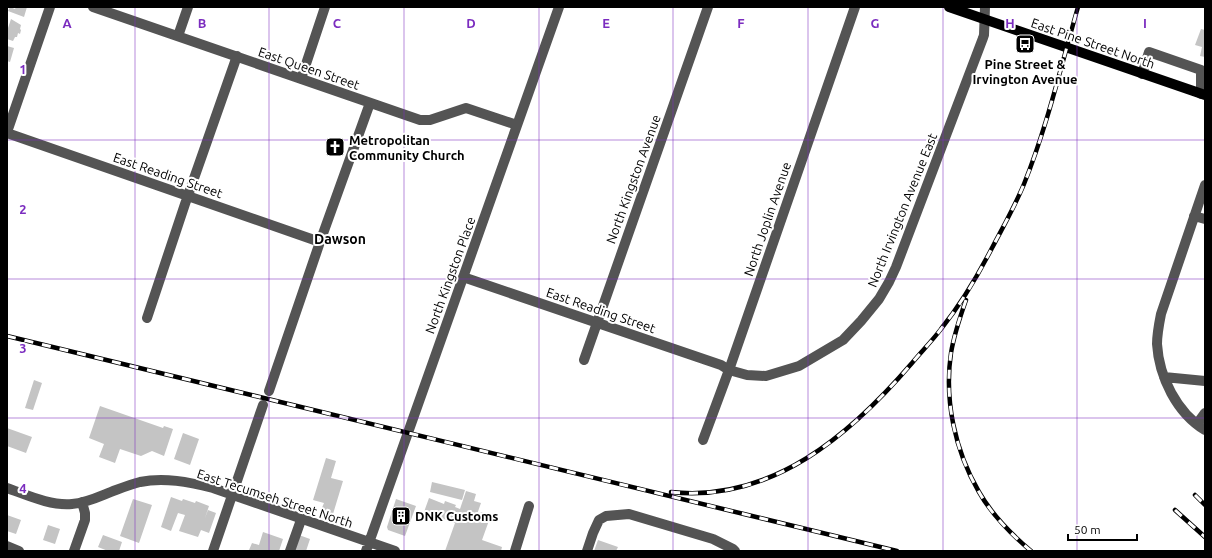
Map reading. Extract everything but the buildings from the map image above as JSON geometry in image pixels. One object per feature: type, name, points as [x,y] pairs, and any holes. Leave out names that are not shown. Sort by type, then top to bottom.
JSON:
[{"type":"main road","name":"East Pine Street North","points":[[949,7],[1203,94]]},
{"type":"street","points":[[7,132],[50,7]]},
{"type":"street","name":"East Queen Street","points":[[93,7],[424,121],[466,108],[517,125]]},
{"type":"street","points":[[178,36],[188,7]]},
{"type":"street","points":[[300,79],[325,7]]},
{"type":"street","name":"North Kingston Place","points":[[368,547],[559,7]]},
{"type":"street","name":"North Kingston Avenue","points":[[584,360],[596,322],[708,7]]},
{"type":"street","name":"North Joplin Avenue","points":[[703,440],[729,370],[855,7]]},
{"type":"street","name":"North Irvington Avenue East","points":[[729,370],[747,375],[766,376],[799,366],[843,340],[879,299],[889,282],[932,174],[984,35],[985,7]]},
{"type":"street","points":[[1142,74],[1149,52],[1201,70],[1203,94]]},
{"type":"street","points":[[147,318],[237,56]]},
{"type":"street","points":[[269,390],[370,103]]},
{"type":"street","name":"East Reading Street","points":[[7,132],[320,242]]},
{"type":"street","points":[[1205,185],[1164,304],[1159,323],[1157,343],[1158,354],[1164,377],[1178,403],[1201,427],[1205,413]]},
{"type":"street","points":[[1194,216],[1205,220]]},
{"type":"street","name":"East Reading Street","points":[[463,277],[721,365],[729,370]]},
{"type":"street","points":[[1164,377],[1205,381]]},
{"type":"street","points":[[213,551],[263,405]]},
{"type":"street","name":"East Tecumseh Street North","points":[[7,488],[53,503],[67,504],[82,502],[140,482],[153,480],[196,484],[232,495],[301,520],[368,547],[395,551]]},
{"type":"street","points":[[74,551],[84,520],[85,513],[82,502]]},
{"type":"street","points":[[515,551],[529,506]]},
{"type":"street","points":[[586,551],[599,520],[606,516],[629,514],[713,539],[735,551]]},
{"type":"street","points":[[290,551],[301,520]]},
{"type":"street","points":[[7,546],[19,551]]},
{"type":"railway","points":[[671,492],[708,493],[743,486],[776,475],[806,458],[836,438],[863,415],[934,338],[975,280],[1005,224],[1020,192],[1047,119],[1078,7]]},
{"type":"railway","points":[[966,300],[959,319],[951,353],[949,371],[950,407],[953,425],[964,460],[979,492],[1002,524],[1031,551]]},
{"type":"railway","points":[[7,336],[897,551]]},
{"type":"railway","points":[[1195,495],[1205,505]]},
{"type":"railway","points":[[1175,510],[1205,537]]},
{"type":"place","name":"Pine Street & Irvington Avenue","points":[[1025,44]]},
{"type":"place","name":"Metropolitan Community Church","points":[[335,147]]},
{"type":"place","name":"DNK Customs","points":[[401,516]]},
{"type":"district","name":"Dawson","points":[[340,239]]}]
